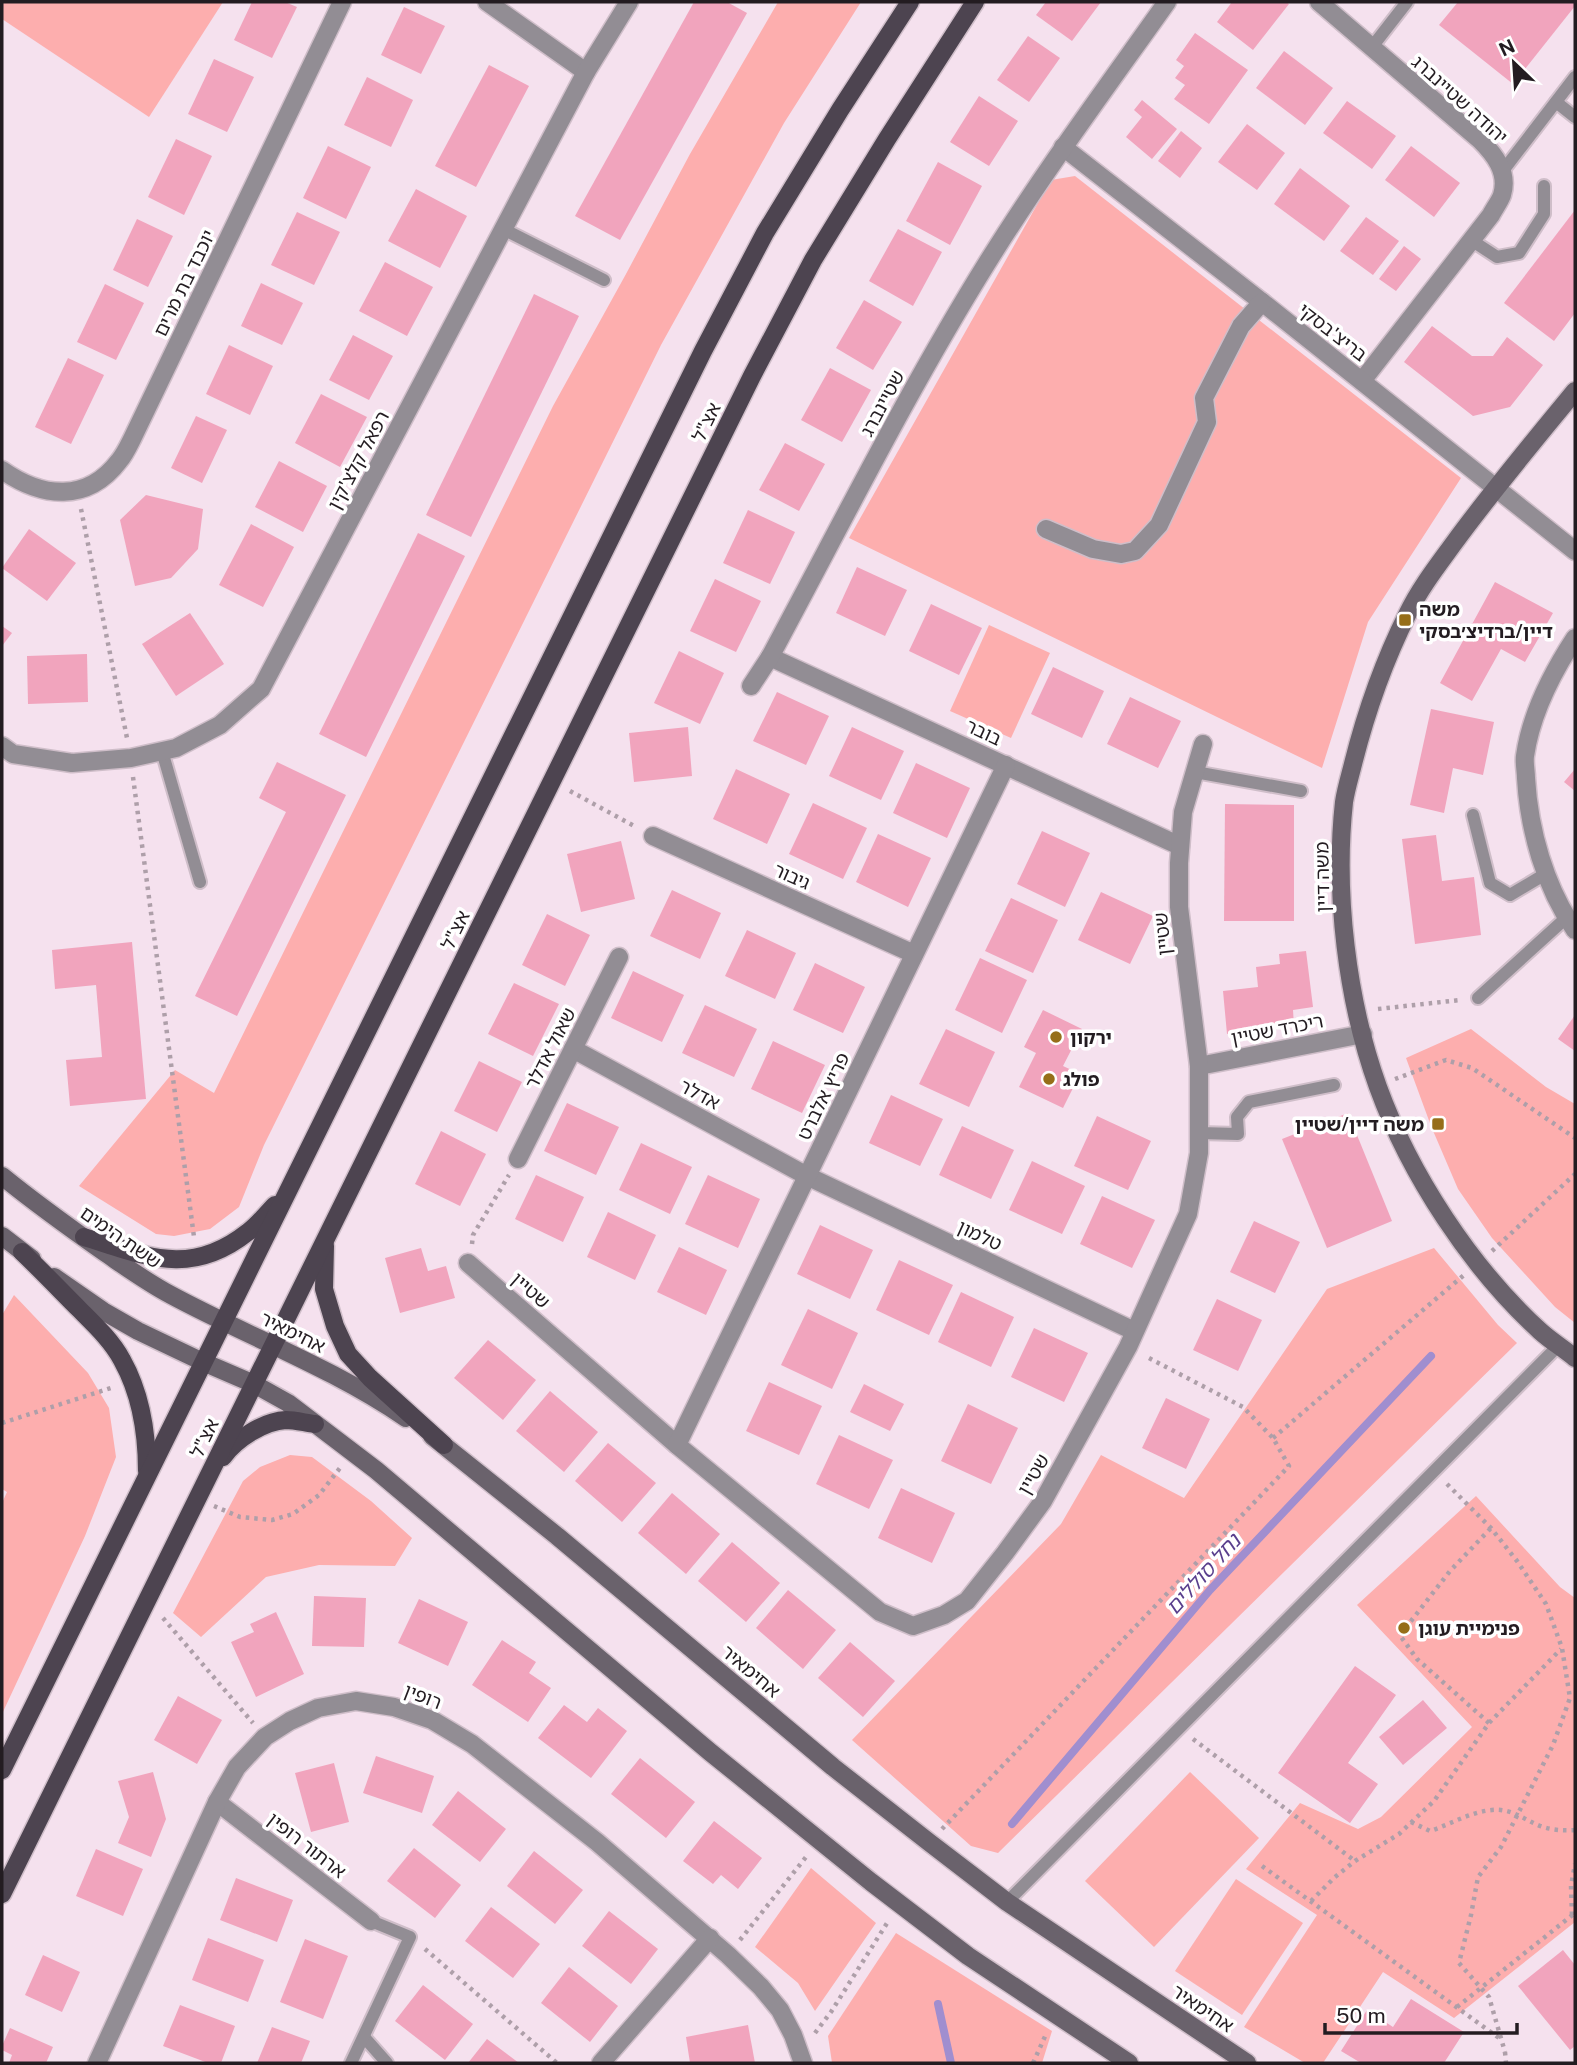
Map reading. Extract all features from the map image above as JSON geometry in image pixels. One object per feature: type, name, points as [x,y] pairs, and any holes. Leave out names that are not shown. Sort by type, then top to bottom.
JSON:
[{"type":"main road","name":"אצ\"ל","points":[[2,1770],[703,351],[765,233],[910,2]]},
{"type":"main road","name":"אצ\"ל","points":[[2,1894],[752,376],[813,260],[975,2]]},
{"type":"main road","name":"משה דיין","points":[[1575,391],[1497,487],[1409,609],[1383,665],[1358,744],[1344,800],[1340,866],[1345,935],[1357,1012],[1378,1086],[1396,1131],[1447,1220],[1478,1264],[1540,1331],[1575,1358]]},
{"type":"main road","name":"ששת הימים","points":[[2,1177],[83,1237],[168,1294],[223,1322]]},
{"type":"main road","points":[[83,1237],[146,1256],[176,1261],[197,1258],[226,1247],[250,1231],[289,1189]]},
{"type":"main road","points":[[2,1236],[54,1278],[103,1311],[138,1331],[254,1384],[288,1403],[376,1470],[709,1752],[819,1841],[968,1956],[1129,2063]]},
{"type":"main road","points":[[326,1240],[324,1289],[335,1325],[348,1354],[370,1378],[444,1445]]},
{"type":"main road","points":[[22,1252],[104,1334],[122,1358],[141,1408],[147,1440],[147,1477]]},
{"type":"main road","name":"אחימאיר","points":[[223,1322],[381,1401],[444,1445],[803,1742],[930,1843],[1007,1902],[1247,2063]]},
{"type":"main road","points":[[207,1479],[232,1445],[257,1429],[285,1420],[315,1424]]},
{"type":"street","name":"יוכבד בת מרים","points":[[77,491],[102,478],[119,461],[134,437],[342,2]]},
{"type":"street","points":[[487,2],[586,72]]},
{"type":"street","name":"רפאל קלצ'קין","points":[[2,746],[13,754],[72,763],[131,758],[176,748],[220,725],[261,689],[586,72],[629,2]]},
{"type":"street","points":[[1063,148],[1167,2]]},
{"type":"street","name":"יהודה שטיינברג","points":[[1319,2],[1495,154],[1502,172],[1502,194],[1491,215],[1362,382]]},
{"type":"street","name":"בריצ'בסקי","points":[[1063,148],[1575,551]]},
{"type":"street","name":"שטיינברג","points":[[751,685],[770,657],[932,354],[988,262],[1063,148]]},
{"type":"street","points":[[1046,529],[1093,549],[1121,554],[1135,551],[1159,525],[1207,422],[1204,398],[1241,326],[1262,302]]},
{"type":"street","points":[[2,470],[28,485],[52,492],[77,491]]},
{"type":"street","points":[[1571,924],[1540,855],[1532,824],[1525,758],[1532,725],[1544,693],[1575,638]]},
{"type":"street","name":"בובר","points":[[770,657],[1180,846]]},
{"type":"street","name":"שטיין","points":[[468,1263],[677,1446],[880,1612],[913,1626],[944,1615],[967,1601],[1043,1501],[1131,1339],[1188,1214],[1199,1153],[1199,1066],[1179,907],[1180,846],[1183,812],[1203,744]]},
{"type":"street","name":"פריץ אלברט","points":[[677,1446],[1006,765]]},
{"type":"street","name":"גיבור","points":[[653,836],[914,954]]},
{"type":"street","name":"שאול אדלר","points":[[518,1159],[619,957]]},
{"type":"street","name":"ריכרד שטיין","points":[[1199,1066],[1363,1034]]},
{"type":"street","name":"אדלר","points":[[573,1049],[807,1176]]},
{"type":"street","name":"טלמון","points":[[807,1176],[1131,1339]]},
{"type":"street","name":"רופין","points":[[97,2063],[217,1802],[237,1767],[265,1737],[290,1721],[318,1708],[356,1701],[394,1707],[432,1720],[472,1744],[597,1842],[710,1938],[761,1987],[780,2010],[801,2058]]},
{"type":"street","name":"ארתור רופין","points":[[217,1802],[371,1921]]},
{"type":"street","points":[[601,2063],[710,1938]]},
{"type":"lane","points":[[1371,47],[1407,2]]},
{"type":"lane","points":[[1502,172],[1575,77]]},
{"type":"lane","points":[[1556,102],[1575,117]]},
{"type":"lane","points":[[1471,240],[1497,257],[1519,253],[1544,214],[1544,186]]},
{"type":"lane","points":[[503,229],[604,280]]},
{"type":"lane","points":[[162,751],[200,882]]},
{"type":"lane","points":[[1195,772],[1301,791]]},
{"type":"lane","points":[[1473,815],[1490,883],[1510,895],[1547,873]]},
{"type":"lane","points":[[1478,998],[1571,924]]},
{"type":"lane","points":[[1199,1133],[1238,1134],[1237,1117],[1249,1102],[1334,1085]]},
{"type":"lane","points":[[1007,1902],[1559,1345]]},
{"type":"lane","points":[[351,2063],[410,1937],[371,1921]]},
{"type":"lane","points":[[364,2037],[387,2063]]},
{"type":"path","points":[[77,491],[131,758],[197,1258]]},
{"type":"path","points":[[552,781],[653,836]]},
{"type":"path","points":[[1357,1012],[1478,998]]},
{"type":"path","points":[[1378,1086],[1446,1060],[1472,1068],[1575,1138]]},
{"type":"path","points":[[468,1263],[473,1235],[518,1159]]},
{"type":"path","points":[[1273,1438],[1478,1264],[1575,1174]]},
{"type":"path","points":[[930,1843],[1289,1466],[1273,1438],[1243,1407],[1131,1339]]},
{"type":"path","points":[[2,1423],[132,1381]]},
{"type":"path","points":[[197,1498],[240,1517],[272,1520],[293,1514],[319,1495],[352,1452]]},
{"type":"path","points":[[1435,1471],[1491,1528],[1546,1604],[1562,1648],[1573,1700],[1501,1847],[1478,1877],[1459,1963],[1489,1997],[1506,2063]]},
{"type":"path","points":[[1489,1723],[1418,1659],[1398,1634],[1450,1571],[1491,1528]]},
{"type":"path","points":[[147,1600],[265,1737]]},
{"type":"path","points":[[1311,1901],[1355,1861],[1399,1834],[1434,1801],[1489,1723],[1562,1648]]},
{"type":"path","points":[[1179,1728],[1355,1861]]},
{"type":"path","points":[[1411,1822],[1430,1830],[1468,1815],[1494,1809],[1518,1814],[1541,1826],[1575,1830]]},
{"type":"path","points":[[728,1955],[819,1841]]},
{"type":"path","points":[[1457,2007],[1574,1914],[1571,1886],[1575,1864]]},
{"type":"path","points":[[1262,1866],[1498,2036],[1505,2052]]},
{"type":"path","points":[[801,2058],[899,1903]]},
{"type":"path","points":[[410,1937],[557,2063]]},
{"type":"path","points":[[1033,2063],[1055,2015]]},
{"type":"shaded area","points":[[2,2],[223,2],[149,117],[2,19]]},
{"type":"shaded area","points":[[778,2],[861,2],[784,123],[661,345],[264,1145],[239,1207],[210,1229],[174,1236],[156,1234],[79,1186],[175,1070],[214,1093],[553,406],[690,154]]},
{"type":"shaded area","points":[[1075,176],[1461,478],[1368,622],[1322,768],[849,538],[1051,180]]},
{"type":"shaded area","points":[[989,625],[1050,653],[1011,738],[950,711]]},
{"type":"shaded area","points":[[1471,1029],[1546,1087],[1575,1104],[1575,1323],[1555,1307],[1492,1238],[1458,1189],[1406,1058]]},
{"type":"shaded area","points":[[1434,1248],[1498,1325],[1517,1343],[998,1853],[971,1846],[852,1740],[1061,1524],[1101,1455],[1184,1498],[1327,1289]]},
{"type":"shaded area","points":[[14,1295],[88,1373],[109,1408],[116,1457],[85,1536],[2,1714],[2,1503],[7,1492],[2,1489],[2,1315]]},
{"type":"shaded area","points":[[290,1455],[312,1457],[371,1501],[412,1538],[395,1566],[319,1565],[266,1577],[201,1637],[173,1613],[243,1481],[260,1467]]},
{"type":"shaded area","points":[[1476,1496],[1560,1587],[1575,1598],[1575,1922],[1454,2018],[1383,1972],[1323,2063],[1305,2063],[1244,2027],[1317,1915],[1246,1869],[1300,1803],[1358,1829],[1381,1817],[1472,1727],[1357,1605]]},
{"type":"shaded area","points":[[1190,1772],[1259,1838],[1154,1947],[1085,1881]]},
{"type":"shaded area","points":[[811,1868],[876,1923],[815,2011],[798,1983],[755,1947]]},
{"type":"shaded area","points":[[1236,1879],[1303,1923],[1242,2015],[1175,1971]]},
{"type":"shaded area","points":[[896,1933],[1052,2031],[1042,2063],[832,2063],[828,2036]]},
{"type":"building","points":[[252,2],[285,2],[297,7],[272,58],[234,40]]},
{"type":"building","points":[[694,2],[727,2],[747,13],[620,240],[575,216]]},
{"type":"building","points":[[1046,2],[1101,2],[1072,41],[1036,15]]},
{"type":"building","points":[[1232,2],[1289,4],[1253,50],[1217,22]]},
{"type":"building","points":[[1458,2],[1575,2],[1575,6],[1513,84],[1439,25]]},
{"type":"building","points":[[404,7],[445,26],[421,74],[381,55]]},
{"type":"building","points":[[1195,33],[1248,70],[1209,124],[1174,99],[1185,85],[1175,78],[1184,66],[1176,60]]},
{"type":"building","points":[[1028,36],[1060,58],[1029,102],[997,80]]},
{"type":"building","points":[[1284,51],[1333,88],[1305,125],[1256,88]]},
{"type":"building","points":[[214,59],[254,77],[227,132],[188,114]]},
{"type":"building","points":[[489,65],[529,86],[476,187],[435,166]]},
{"type":"building","points":[[367,77],[413,100],[391,147],[344,125]]},
{"type":"building","points":[[979,96],[1018,121],[989,166],[950,142]]},
{"type":"building","points":[[1142,100],[1177,129],[1152,159],[1126,137],[1142,117],[1134,110]]},
{"type":"building","points":[[1347,101],[1396,136],[1372,169],[1323,133]]},
{"type":"building","points":[[1247,124],[1285,153],[1257,190],[1218,162]]},
{"type":"building","points":[[1181,131],[1202,148],[1180,178],[1158,161]]},
{"type":"building","points":[[176,139],[212,156],[184,215],[148,197]]},
{"type":"building","points":[[328,146],[371,167],[346,219],[303,198]]},
{"type":"building","points":[[1411,146],[1460,183],[1434,217],[1385,180]]},
{"type":"building","points":[[938,162],[982,186],[950,245],[906,221]]},
{"type":"building","points":[[1300,168],[1350,206],[1324,241],[1274,204]]},
{"type":"building","points":[[416,189],[467,216],[440,268],[388,241]]},
{"type":"building","points":[[1575,210],[1575,313],[1554,341],[1504,303]]},
{"type":"building","points":[[297,212],[340,232],[314,285],[271,265]]},
{"type":"building","points":[[1366,217],[1399,241],[1373,275],[1340,251]]},
{"type":"building","points":[[137,219],[173,236],[148,287],[113,270]]},
{"type":"building","points":[[898,229],[942,252],[913,306],[869,281]]},
{"type":"building","points":[[1404,246],[1421,259],[1396,291],[1379,279]]},
{"type":"building","points":[[385,262],[433,287],[407,336],[359,311]]},
{"type":"building","points":[[261,283],[303,303],[282,345],[241,326]]},
{"type":"building","points":[[105,284],[144,303],[116,360],[77,342]]},
{"type":"building","points":[[534,294],[579,316],[471,537],[426,515]]},
{"type":"building","points":[[864,300],[902,322],[873,370],[836,348]]},
{"type":"building","points":[[1432,326],[1472,356],[1493,356],[1507,337],[1543,365],[1510,407],[1473,416],[1404,362]]},
{"type":"building","points":[[353,335],[393,356],[369,400],[329,380]]},
{"type":"building","points":[[229,345],[273,366],[250,415],[206,394]]},
{"type":"building","points":[[68,358],[104,375],[71,444],[35,427]]},
{"type":"building","points":[[830,368],[871,390],[842,442],[801,420]]},
{"type":"building","points":[[321,394],[367,417],[340,467],[295,443]]},
{"type":"building","points":[[196,416],[227,430],[202,483],[171,468]]},
{"type":"building","points":[[785,443],[825,464],[799,511],[759,490]]},
{"type":"building","points":[[279,461],[327,486],[303,532],[255,507]]},
{"type":"building","points":[[146,495],[203,509],[198,549],[171,578],[135,586],[120,520]]},
{"type":"building","points":[[748,510],[795,532],[770,584],[723,563]]},
{"type":"building","points":[[251,524],[294,547],[263,607],[219,585]]},
{"type":"building","points":[[29,529],[76,563],[47,601],[2,568]]},
{"type":"building","points":[[418,533],[465,556],[366,757],[319,734]]},
{"type":"building","points":[[857,567],[907,590],[885,636],[836,613]]},
{"type":"building","points":[[715,579],[761,601],[736,652],[690,631]]},
{"type":"building","points":[[1495,582],[1553,613],[1525,662],[1501,649],[1472,701],[1440,683]]},
{"type":"building","points":[[931,604],[982,628],[959,675],[909,651]]},
{"type":"building","points":[[190,613],[224,664],[176,696],[142,644]]},
{"type":"building","points":[[2,626],[12,633],[2,646]]},
{"type":"building","points":[[679,651],[724,673],[700,724],[654,703]]},
{"type":"building","points":[[87,654],[88,702],[28,704],[27,656]]},
{"type":"building","points":[[1053,667],[1104,691],[1082,738],[1031,714]]},
{"type":"building","points":[[777,692],[829,716],[806,765],[753,741]]},
{"type":"building","points":[[1130,697],[1181,721],[1158,768],[1107,744]]},
{"type":"building","points":[[1431,709],[1494,722],[1483,775],[1453,768],[1444,813],[1410,805]]},
{"type":"building","points":[[688,727],[692,776],[634,782],[629,733]]},
{"type":"building","points":[[852,727],[904,751],[881,800],[829,776]]},
{"type":"building","points":[[277,762],[346,795],[237,1016],[195,996],[286,812],[259,798]]},
{"type":"building","points":[[916,763],[970,788],[947,838],[893,813]]},
{"type":"building","points":[[736,769],[790,794],[767,844],[713,819]]},
{"type":"building","points":[[1575,769],[1575,791],[1564,782]]},
{"type":"building","points":[[813,803],[867,828],[843,879],[789,854]]},
{"type":"building","points":[[1225,804],[1294,805],[1294,921],[1224,921]]},
{"type":"building","points":[[1042,831],[1090,853],[1065,907],[1017,884]]},
{"type":"building","points":[[878,834],[931,858],[908,907],[856,882]]},
{"type":"building","points":[[1436,835],[1442,881],[1474,877],[1481,935],[1415,944],[1402,839]]},
{"type":"building","points":[[621,841],[635,899],[581,912],[567,854]]},
{"type":"building","points":[[672,890],[721,913],[700,959],[650,936]]},
{"type":"building","points":[[1101,892],[1153,916],[1130,964],[1078,940]]},
{"type":"building","points":[[1011,898],[1058,920],[1033,973],[985,951]]},
{"type":"building","points":[[547,914],[590,935],[565,986],[522,965]]},
{"type":"building","points":[[747,930],[796,953],[775,999],[725,976]]},
{"type":"building","points":[[132,942],[146,1099],[70,1106],[66,1060],[102,1057],[96,985],[55,989],[52,950]]},
{"type":"building","points":[[1306,951],[1313,1007],[1293,1010],[1294,1026],[1227,1034],[1223,991],[1258,987],[1256,967],[1280,964],[1279,954]]},
{"type":"building","points":[[980,958],[1027,980],[1002,1033],[955,1010]]},
{"type":"building","points":[[815,963],[865,987],[843,1033],[793,1010]]},
{"type":"building","points":[[633,971],[684,995],[662,1042],[611,1018]]},
{"type":"building","points":[[514,983],[559,1004],[533,1056],[488,1034]]},
{"type":"building","points":[[705,1005],[757,1029],[734,1077],[682,1053]]},
{"type":"building","points":[[1043,1010],[1082,1029],[1063,1066],[1080,1074],[1063,1108],[1019,1087],[1036,1053],[1024,1047]]},
{"type":"building","points":[[1575,1015],[1575,1051],[1558,1039]]},
{"type":"building","points":[[946,1029],[995,1052],[969,1107],[919,1084]]},
{"type":"building","points":[[773,1041],[825,1065],[802,1113],[751,1089]]},
{"type":"building","points":[[479,1061],[522,1082],[497,1132],[454,1111]]},
{"type":"building","points":[[891,1095],[943,1119],[920,1166],[869,1143]]},
{"type":"building","points":[[567,1103],[619,1127],[596,1175],[544,1151]]},
{"type":"building","points":[[1348,1113],[1392,1221],[1327,1248],[1282,1139]]},
{"type":"building","points":[[1097,1116],[1151,1141],[1128,1190],[1074,1166]]},
{"type":"building","points":[[962,1126],[1014,1150],[991,1199],[939,1175]]},
{"type":"building","points":[[441,1131],[486,1154],[460,1206],[415,1184]]},
{"type":"building","points":[[641,1143],[692,1167],[670,1214],[619,1190]]},
{"type":"building","points":[[1032,1161],[1085,1186],[1062,1234],[1009,1210]]},
{"type":"building","points":[[536,1175],[584,1197],[563,1242],[515,1219]]},
{"type":"building","points":[[708,1175],[760,1199],[738,1248],[685,1224]]},
{"type":"building","points":[[1102,1196],[1155,1220],[1132,1268],[1080,1244]]},
{"type":"building","points":[[608,1212],[656,1235],[635,1280],[587,1257]]},
{"type":"building","points":[[1254,1221],[1300,1242],[1275,1293],[1230,1272]]},
{"type":"building","points":[[820,1225],[873,1250],[850,1299],[797,1274]]},
{"type":"building","points":[[679,1247],[727,1270],[706,1315],[657,1292]]},
{"type":"building","points":[[421,1248],[428,1271],[446,1266],[455,1298],[400,1313],[385,1258]]},
{"type":"building","points":[[899,1260],[953,1285],[929,1335],[876,1310]]},
{"type":"building","points":[[961,1292],[1014,1317],[991,1367],[938,1342]]},
{"type":"building","points":[[1217,1299],[1262,1320],[1238,1371],[1193,1350]]},
{"type":"building","points":[[808,1309],[858,1333],[832,1389],[781,1365]]},
{"type":"building","points":[[1034,1328],[1088,1353],[1064,1402],[1011,1377]]},
{"type":"building","points":[[488,1340],[536,1380],[503,1420],[454,1378]]},
{"type":"building","points":[[769,1382],[822,1406],[799,1455],[746,1431]]},
{"type":"building","points":[[864,1384],[904,1404],[890,1431],[850,1412]]},
{"type":"building","points":[[550,1391],[598,1432],[564,1472],[516,1431]]},
{"type":"building","points":[[1166,1398],[1210,1419],[1186,1469],[1142,1448]]},
{"type":"building","points":[[968,1404],[1018,1428],[991,1484],[941,1461]]},
{"type":"building","points":[[839,1435],[893,1460],[869,1509],[816,1484]]},
{"type":"building","points":[[608,1443],[656,1483],[622,1522],[575,1481]]},
{"type":"building","points":[[901,1488],[955,1513],[932,1563],[878,1538]]},
{"type":"building","points":[[672,1493],[720,1534],[686,1574],[638,1533]]},
{"type":"building","points":[[732,1542],[780,1583],[746,1622],[698,1581]]},
{"type":"building","points":[[788,1590],[836,1630],[803,1669],[756,1628]]},
{"type":"building","points":[[314,1596],[366,1598],[364,1647],[312,1646]]},
{"type":"building","points":[[419,1599],[468,1622],[448,1666],[398,1643]]},
{"type":"building","points":[[276,1612],[304,1674],[256,1697],[231,1642],[254,1632],[250,1624]]},
{"type":"building","points":[[502,1640],[536,1662],[529,1673],[551,1688],[528,1722],[472,1685]]},
{"type":"building","points":[[850,1642],[895,1681],[863,1717],[818,1678]]},
{"type":"building","points":[[1355,1666],[1396,1695],[1348,1763],[1378,1784],[1350,1823],[1278,1773]]},
{"type":"building","points":[[178,1696],[222,1720],[197,1764],[154,1740]]},
{"type":"building","points":[[1423,1700],[1447,1728],[1403,1765],[1379,1737]]},
{"type":"building","points":[[564,1705],[587,1722],[598,1708],[627,1731],[591,1778],[538,1738]]},
{"type":"building","points":[[376,1756],[434,1776],[422,1813],[363,1793]]},
{"type":"building","points":[[640,1758],[695,1802],[666,1838],[611,1794]]},
{"type":"building","points":[[334,1763],[349,1822],[311,1832],[295,1773]]},
{"type":"building","points":[[153,1772],[166,1819],[151,1857],[118,1843],[129,1817],[118,1781]]},
{"type":"building","points":[[458,1791],[506,1829],[480,1862],[432,1825]]},
{"type":"building","points":[[714,1821],[762,1858],[738,1889],[721,1875],[713,1884],[683,1861]]},
{"type":"building","points":[[414,1848],[461,1885],[435,1918],[387,1881]]},
{"type":"building","points":[[96,1849],[143,1869],[123,1916],[76,1896]]},
{"type":"building","points":[[534,1851],[583,1890],[555,1924],[507,1886]]},
{"type":"building","points":[[236,1878],[293,1900],[277,1942],[220,1920]]},
{"type":"building","points":[[491,1907],[540,1944],[513,1978],[465,1941]]},
{"type":"building","points":[[609,1911],[658,1949],[631,1984],[582,1946]]},
{"type":"building","points":[[208,1938],[264,1960],[248,2002],[192,1980]]},
{"type":"building","points":[[305,1939],[348,1956],[323,2019],[280,2002]]},
{"type":"building","points":[[1563,1950],[1575,1965],[1575,2046],[1570,2050],[1518,1986]]},
{"type":"building","points":[[43,1955],[80,1972],[62,2012],[25,1995]]},
{"type":"building","points":[[569,1967],[618,2006],[590,2042],[541,2003]]},
{"type":"building","points":[[423,1985],[473,2024],[445,2060],[395,2021]]},
{"type":"building","points":[[1411,1999],[1464,2032],[1444,2063],[1361,2063],[1341,2051],[1367,2010],[1393,2027]]},
{"type":"building","points":[[180,2005],[235,2026],[221,2063],[208,2063],[163,2046]]},
{"type":"building","points":[[748,2025],[755,2063],[690,2063],[686,2037]]},
{"type":"building","points":[[272,2027],[310,2041],[301,2063],[257,2063]]},
{"type":"building","points":[[10,2028],[53,2047],[46,2063],[9,2063],[12,2055],[2,2050],[2,2046]]},
{"type":"building","points":[[487,2039],[519,2063],[468,2063]]},
{"type":"waterway","name":"נחל סוללים","points":[[1012,1824],[1210,1590],[1431,1356]]},
{"type":"waterway","name":"נחל סוללים","points":[[938,2004],[951,2063]]},
{"type":"place","name":"משה דיין/ברדיצ׳בסקי","points":[[1405,620]]},
{"type":"place","name":"ירקון","points":[[1056,1037]]},
{"type":"place","name":"פולג","points":[[1049,1079]]},
{"type":"place","name":"משה דיין/שטיין","points":[[1438,1124]]},
{"type":"place","name":"פנימיית עוגן","points":[[1404,1628]]}]
